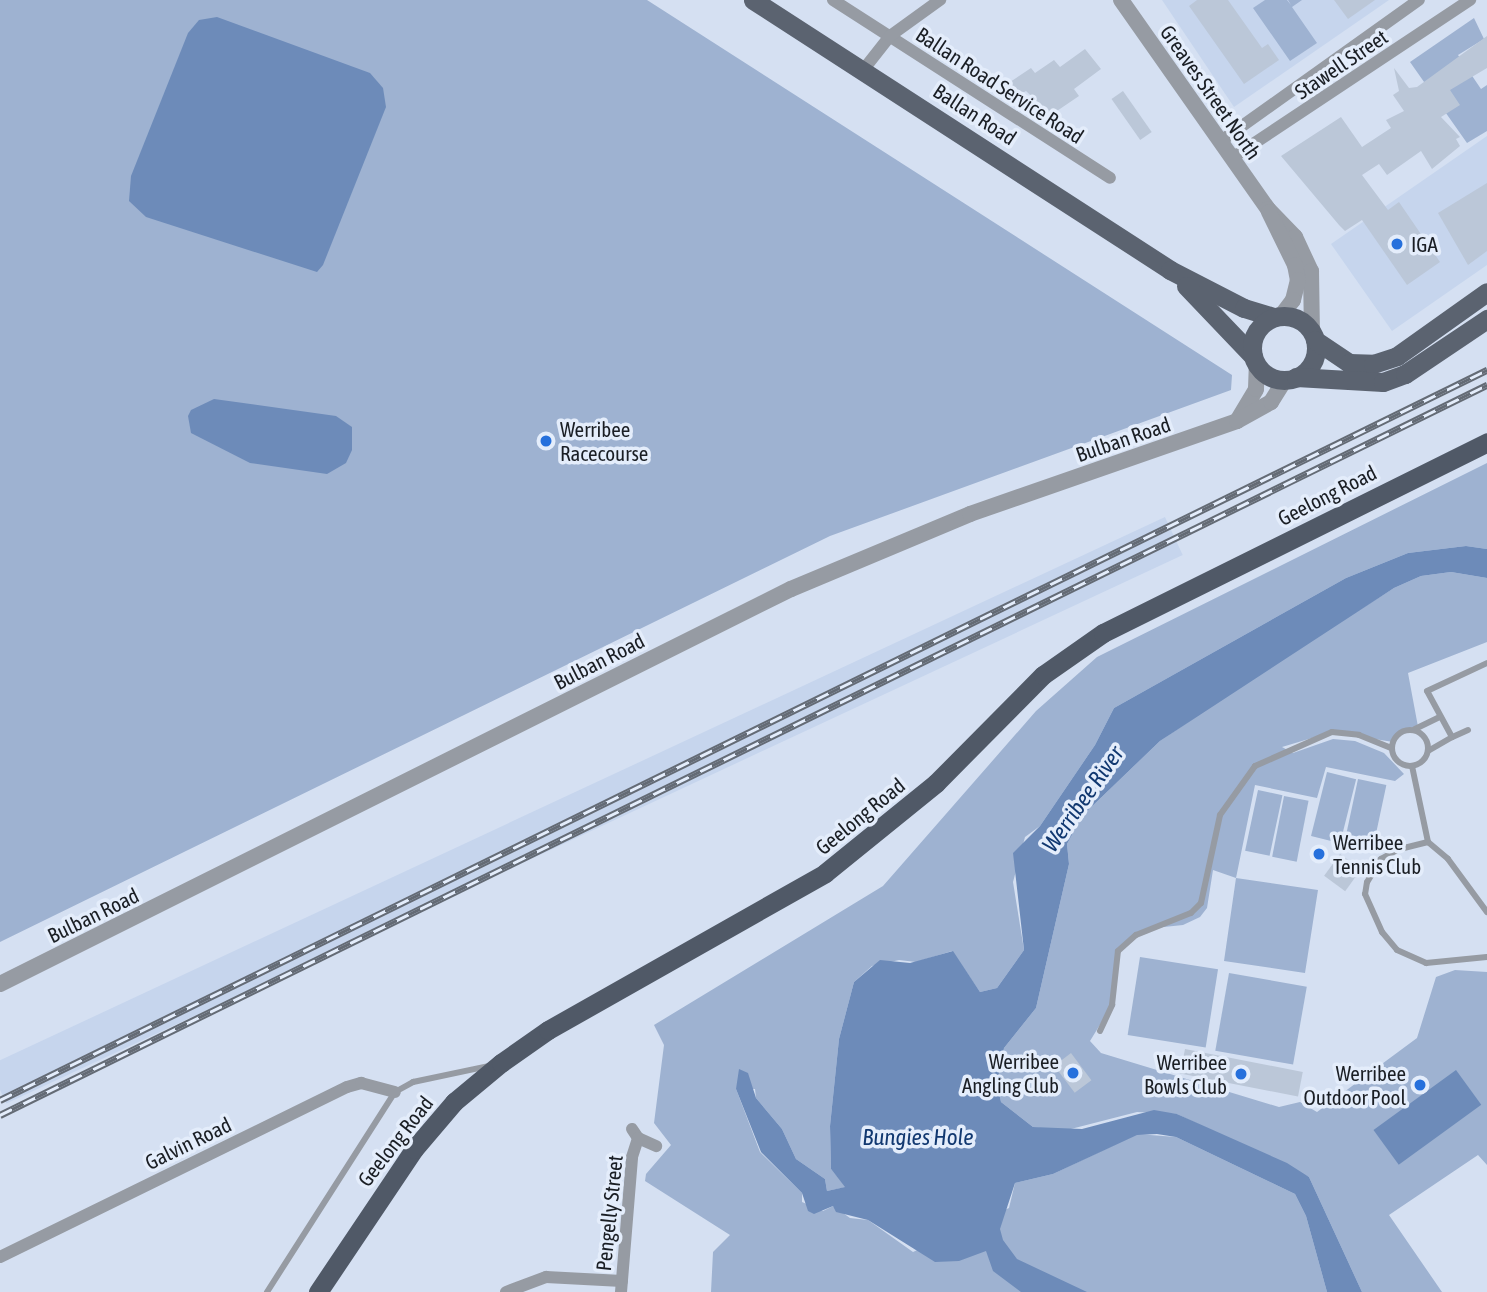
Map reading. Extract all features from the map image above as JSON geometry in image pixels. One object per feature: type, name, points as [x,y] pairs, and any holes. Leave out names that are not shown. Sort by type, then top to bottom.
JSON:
[{"type":"highway","name":"Geelong Road","points":[[318,1292],[414,1149],[454,1101],[501,1063],[548,1030],[825,873],[936,783],[1043,675],[1103,633],[1487,442]]},
{"type":"main road","name":"Ballan Road","points":[[753,0],[864,69],[1170,270],[1244,308],[1277,317]]},
{"type":"main road","name":"Ballan Road","points":[[1170,270],[1255,361]]},
{"type":"main road","points":[[1487,292],[1397,356],[1373,365],[1349,363],[1313,337],[1297,319],[1277,317],[1258,329],[1255,361],[1273,378],[1353,384],[1383,382],[1405,374],[1487,319]]},
{"type":"main road","points":[[1467,306],[1487,308]]},
{"type":"main road","points":[[1291,378],[1312,362],[1313,337]]},
{"type":"street","name":"Ballan Road Service Road","points":[[834,0],[1110,178]]},
{"type":"street","points":[[864,69],[890,36],[940,0]]},
{"type":"street","name":"Greaves Street North","points":[[1121,0],[1268,209],[1296,265],[1298,280],[1293,300],[1277,317]]},
{"type":"street","name":"Stawell Street","points":[[1221,141],[1419,0]]},
{"type":"street","name":"Stawell Street","points":[[1232,158],[1470,0]]},
{"type":"street","name":"Greaves Street North","points":[[1268,209],[1289,228],[1309,262],[1313,337]]},
{"type":"street","points":[[1237,421],[1256,389],[1255,361]]},
{"type":"street","name":"Bulban Road","points":[[0,984],[791,589],[970,514],[1237,421],[1271,402],[1291,378]]},
{"type":"street","name":"Galvin Road","points":[[0,1257],[347,1087],[361,1083],[395,1092]]},
{"type":"street","name":"Pengelly Street","points":[[622,1287],[635,1134],[656,1146]]},
{"type":"street","points":[[506,1292],[546,1277],[622,1287]]},
{"type":"lane","points":[[1452,737],[1427,691],[1487,663]]},
{"type":"lane","points":[[1413,730],[1427,740],[1428,751],[1423,761],[1412,766],[1396,759],[1392,748],[1396,737],[1440,717]]},
{"type":"lane","points":[[1428,751],[1468,730]]},
{"type":"lane","points":[[1100,1031],[1112,1004],[1118,951],[1136,935],[1191,913],[1201,903],[1220,815],[1255,766],[1332,732],[1359,735],[1392,748]]},
{"type":"lane","points":[[1412,766],[1428,842],[1448,859],[1487,912]]},
{"type":"lane","points":[[1428,842],[1399,849],[1381,859],[1367,882],[1365,894],[1382,932],[1396,950],[1426,963],[1487,957]]},
{"type":"lane","points":[[267,1292],[395,1092],[413,1082],[501,1063]]},
{"type":"shaded area","name":"Werribee Racecourse","points":[[0,0],[647,0],[1232,375],[1231,390],[830,536],[0,942]]},
{"type":"shaded area","points":[[1162,0],[1389,0],[1234,107]]},
{"type":"shaded area","points":[[1265,0],[1287,0],[1291,5],[1288,0],[1302,0],[1292,7],[1317,43],[1290,61],[1253,8]]},
{"type":"shaded area","points":[[1474,18],[1484,39],[1458,55],[1481,89],[1487,85],[1487,131],[1467,143],[1410,62]]},
{"type":"shaded area","points":[[1487,136],[1487,265],[1392,331],[1331,244]]},
{"type":"shaded area","points":[[1487,463],[1487,549],[1466,546],[1408,553],[1346,578],[1114,708],[1095,745],[1040,826],[1025,837],[1013,882],[1024,950],[997,988],[980,992],[952,951],[916,962],[899,960],[872,966],[854,982],[839,1039],[830,1126],[831,1169],[846,1187],[827,1191],[825,1179],[796,1159],[782,1129],[756,1098],[755,1089],[736,1089],[760,1152],[802,1193],[802,1202],[823,1211],[833,1206],[850,1218],[868,1220],[913,1252],[1009,1208],[1015,1183],[1053,1174],[1137,1134],[1176,1137],[1295,1194],[1306,1216],[1327,1292],[711,1292],[713,1252],[730,1235],[645,1181],[646,1174],[671,1145],[654,1123],[664,1045],[654,1025],[883,886],[1036,711],[1097,657]]},
{"type":"shaded area","points":[[1165,517],[1183,555],[6,1104],[0,1090],[0,1060]]},
{"type":"shaded area","points":[[1451,572],[1487,578],[1487,642],[1408,673],[1419,732],[1407,730],[1393,742],[1332,732],[1282,747],[1293,753],[1333,739],[1355,741],[1384,753],[1404,774],[1395,781],[1326,767],[1317,798],[1255,785],[1236,878],[1213,870],[1207,908],[1200,917],[1183,925],[1154,928],[1126,941],[1115,963],[1112,1005],[1090,1041],[1101,1053],[1279,1107],[1300,1102],[1317,1112],[1417,1038],[1436,977],[1455,970],[1487,972],[1487,1165],[1478,1155],[1389,1215],[1442,1292],[1362,1292],[1309,1177],[1177,1114],[1137,1112],[1063,1131],[1033,1127],[1001,1102],[997,1083],[1004,1048],[1036,1008],[1069,864],[1067,844],[1083,815],[1160,741],[1266,669],[1394,588],[1421,576]]},
{"type":"shaded area","points":[[1327,772],[1356,779],[1340,843],[1311,836]]},
{"type":"shaded area","points":[[1358,779],[1386,785],[1373,850],[1344,844]]},
{"type":"shaded area","points":[[1258,790],[1282,795],[1270,856],[1245,851]]},
{"type":"shaded area","points":[[1284,796],[1309,801],[1297,862],[1272,857]]},
{"type":"shaded area","points":[[1236,878],[1318,890],[1305,973],[1224,961]]},
{"type":"shaded area","points":[[1140,957],[1218,969],[1206,1047],[1128,1035]]},
{"type":"shaded area","points":[[1229,973],[1307,987],[1293,1065],[1215,1051]]},
{"type":"water","points":[[217,17],[370,73],[383,88],[386,107],[323,265],[317,272],[146,217],[129,201],[131,176],[188,33],[199,20]]},
{"type":"water","points":[[214,399],[336,416],[352,427],[352,450],[346,463],[327,474],[250,463],[191,433],[188,416],[191,410]]},
{"type":"water","points":[[1466,546],[1487,549],[1487,578],[1451,572],[1421,576],[1394,588],[1160,741],[1083,815],[1067,844],[1069,864],[1036,1008],[1004,1048],[997,1083],[1001,1102],[1033,1127],[1082,1129],[1154,1110],[1177,1114],[1287,1163],[1309,1177],[1362,1292],[1327,1292],[1306,1216],[1295,1194],[1176,1137],[1157,1134],[1137,1135],[1053,1174],[1015,1183],[1000,1229],[1003,1240],[1017,1259],[1087,1292],[1021,1292],[993,1271],[986,1251],[959,1261],[935,1262],[868,1220],[836,1212],[833,1206],[814,1214],[808,1211],[802,1193],[761,1152],[736,1089],[739,1069],[748,1073],[756,1098],[782,1129],[796,1159],[825,1179],[827,1191],[845,1187],[831,1169],[830,1126],[839,1039],[854,982],[880,960],[910,963],[953,951],[980,992],[997,988],[1024,950],[1013,853],[1040,826],[1095,745],[1114,708],[1346,578],[1408,553]]},
{"type":"water","points":[[1456,1070],[1481,1105],[1399,1165],[1373,1130]]},
{"type":"building","points":[[1197,0],[1228,0],[1262,48],[1268,44],[1279,60],[1244,84],[1189,6]]},
{"type":"building","points":[[1334,0],[1375,0],[1348,19]]},
{"type":"building","points":[[1487,36],[1487,68],[1450,90],[1460,105],[1441,117],[1460,137],[1456,139],[1460,146],[1432,169],[1421,151],[1387,175],[1379,164],[1362,175],[1388,210],[1399,202],[1440,262],[1407,285],[1362,220],[1345,231],[1281,156],[1341,117],[1362,147],[1391,128],[1386,120],[1404,111],[1393,95],[1399,91],[1394,68],[1409,88],[1417,87]]},
{"type":"building","points":[[1085,49],[1101,69],[1074,89],[1079,96],[1051,115],[1026,91],[1019,95],[1004,86],[1031,68],[1035,73],[1054,60],[1060,67]]},
{"type":"building","points":[[1123,91],[1152,132],[1140,140],[1112,99]]},
{"type":"building","points":[[1487,183],[1487,251],[1468,265],[1438,213]]},
{"type":"building","name":"Werribee Tennis Club","points":[[1340,854],[1361,869],[1345,891],[1324,876]]},
{"type":"building","name":"Werribee Bowls Club","points":[[1185,1049],[1303,1072],[1298,1096],[1180,1074]]},
{"type":"building","name":"Werribee Angling Club","points":[[1071,1053],[1091,1080],[1075,1093],[1054,1066]]},
{"type":"railway","points":[[0,1100],[1487,370]]},
{"type":"railway","points":[[0,1115],[1487,385]]},
{"type":"place","name":"IGA","points":[[1397,244]]},
{"type":"place","name":"Werribee Racecourse","points":[[546,441]]},
{"type":"place","name":"Werribee Tennis Club","points":[[1319,854]]},
{"type":"place","name":"Werribee Angling Club","points":[[1073,1073]]},
{"type":"place","name":"Werribee Bowls Club","points":[[1241,1074]]},
{"type":"place","name":"Werribee Outdoor Pool","points":[[1420,1085]]},
{"type":"water label","name":"Werribee River","points":[[1083,799]]},
{"type":"water label","name":"Bungies Hole","points":[[918,1137]]}]
